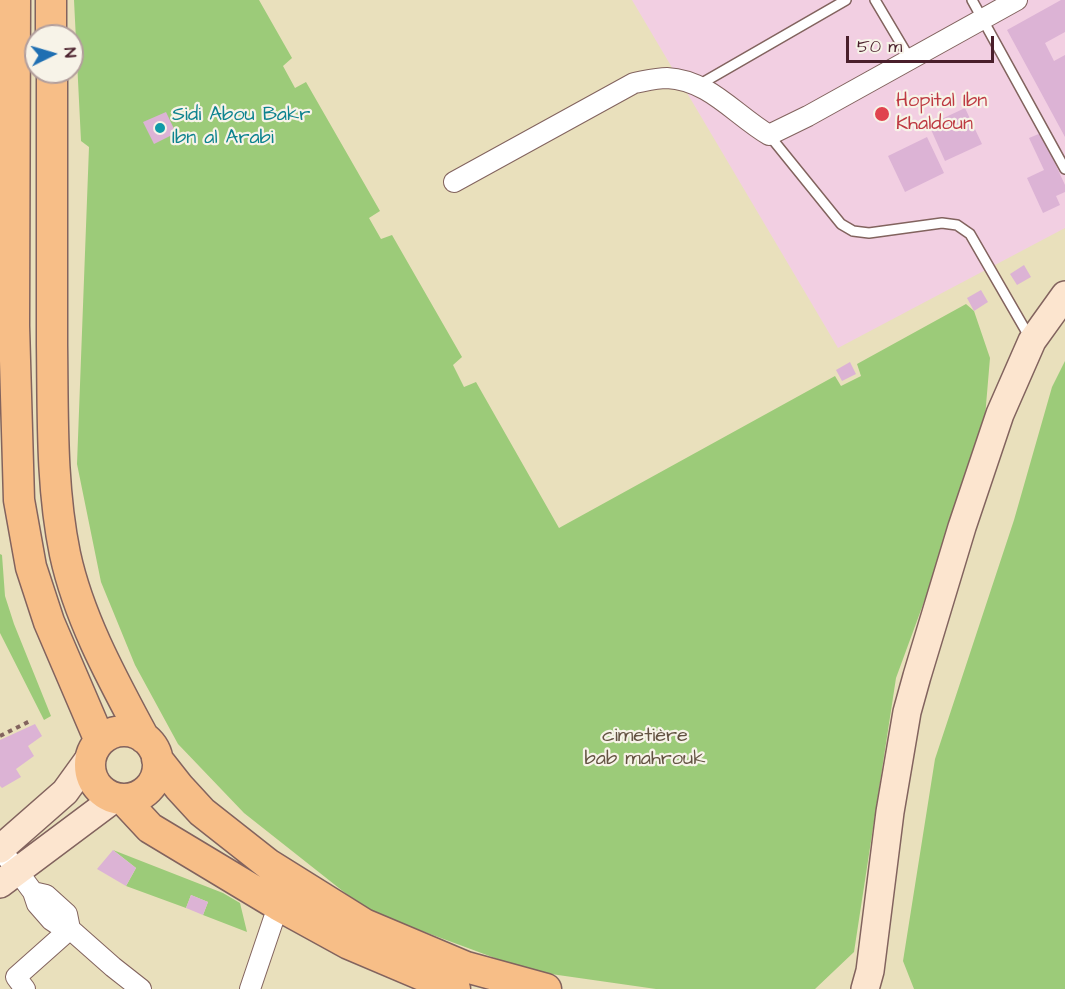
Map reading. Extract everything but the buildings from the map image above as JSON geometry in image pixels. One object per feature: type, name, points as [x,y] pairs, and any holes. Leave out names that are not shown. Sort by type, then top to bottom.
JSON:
[{"type":"main road","points":[[15,0],[14,326],[19,500],[31,567],[95,749],[90,770],[94,782],[103,792],[119,799],[150,828],[278,905],[349,944],[455,989]]},
{"type":"main road","points":[[51,0],[51,24]]},
{"type":"main road","points":[[52,84],[52,365],[57,502],[66,555],[80,605],[100,650],[151,748],[179,787],[202,812],[268,864],[364,924],[465,967],[529,987]]},
{"type":"main road","points":[[95,749],[116,732],[136,734],[151,748],[156,774],[150,787],[138,796],[119,799]]},
{"type":"street","points":[[454,182],[634,83],[664,78],[710,91],[769,135],[808,116],[1017,0]]},
{"type":"street","points":[[869,983],[890,812],[907,712],[962,526],[1000,414],[1032,342],[1065,295]]},
{"type":"street","points":[[95,749],[65,792],[0,848],[8,877],[33,892],[37,904],[51,920],[70,929],[141,989]]},
{"type":"street","points":[[8,877],[119,799]]},
{"type":"street","points":[[250,989],[274,918]]},
{"type":"street","points":[[25,989],[16,977],[70,929]]},
{"type":"lane","points":[[697,86],[846,0]]},
{"type":"lane","points":[[875,0],[910,59]]},
{"type":"lane","points":[[972,0],[1065,170]]},
{"type":"lane","points":[[769,135],[842,224],[853,231],[869,233],[942,223],[957,225],[970,234],[1032,342]]},
{"type":"path","points":[[0,736],[32,720]]},
{"type":"shaded area","name":"Hopital Ibn Khaldoun","points":[[632,0],[1065,0],[1065,228],[838,348]]},
{"type":"green space","name":"cimetière bab mahrouk","points":[[74,0],[259,0],[292,58],[283,66],[295,88],[306,82],[380,211],[369,218],[381,239],[392,235],[462,357],[453,365],[464,387],[476,382],[559,528],[835,376],[841,386],[861,376],[857,364],[966,304],[974,311],[990,358],[985,417],[943,550],[896,678],[854,952],[815,989],[656,989],[530,971],[368,911],[244,813],[178,744],[135,665],[101,582],[77,464],[89,147],[81,141],[78,84],[84,84],[84,24],[75,24]]},
{"type":"green space","points":[[1065,361],[1065,989],[914,989],[903,961],[935,759],[1014,520],[1052,387]]},
{"type":"green space","points":[[0,554],[2,555],[5,596],[51,716],[44,720],[0,633]]},
{"type":"green space","points":[[113,850],[223,893],[240,903],[247,932],[203,915],[208,902],[191,895],[186,908],[126,886],[136,868]]},
{"type":"place","name":"Hopital Ibn Khaldoun","points":[[882,114]]},
{"type":"place","name":"Sidi Abou Bakr Ibn al Arabi","points":[[160,128]]}]
